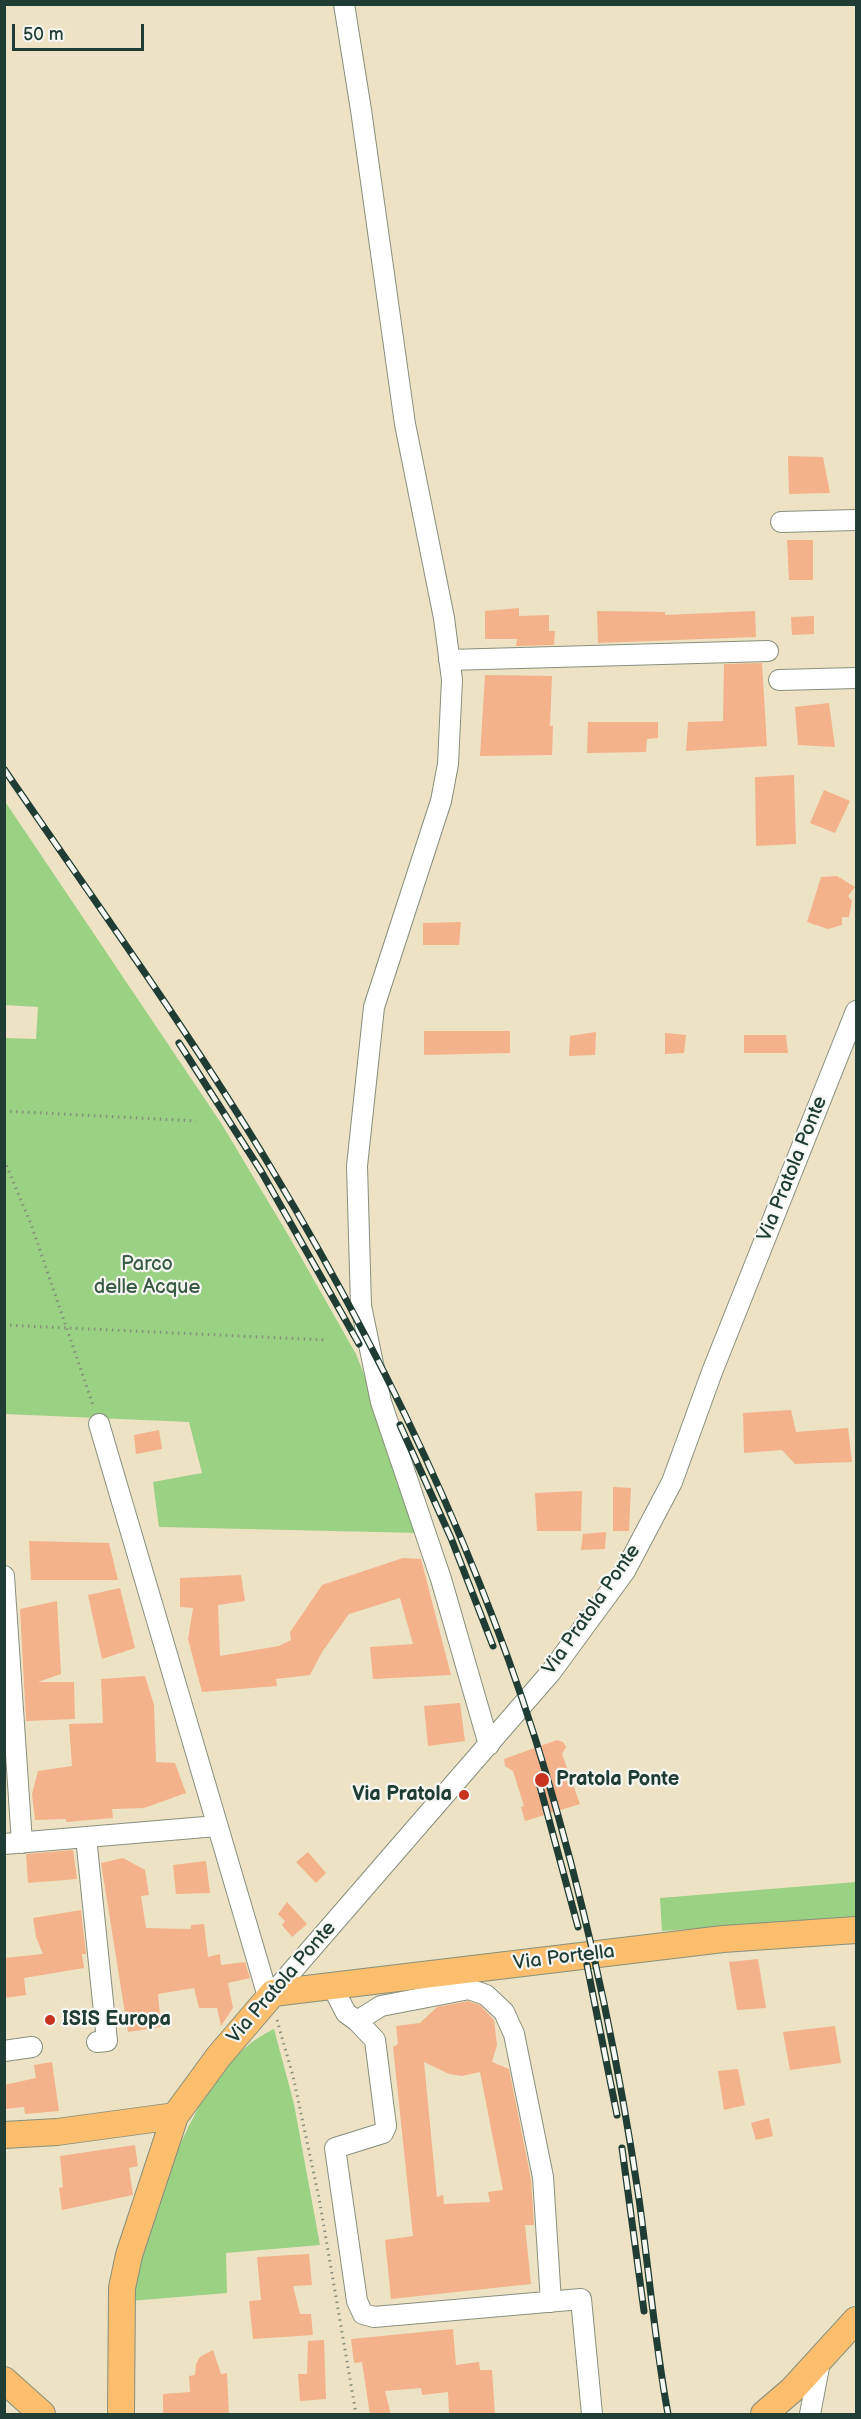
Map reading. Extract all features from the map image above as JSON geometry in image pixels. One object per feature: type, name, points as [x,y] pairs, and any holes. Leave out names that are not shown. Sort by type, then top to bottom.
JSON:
[{"type":"main road","name":"Via Portella","points":[[271,1996],[332,1986],[723,1939],[856,1930]]},
{"type":"main road","name":"Via Pratola Ponte","points":[[121,2415],[122,2288],[129,2254],[175,2116],[219,2056],[271,1996]]},
{"type":"main road","points":[[4,2135],[57,2132],[175,2116]]},
{"type":"main road","points":[[764,2415],[820,2362],[856,2320]]},
{"type":"main road","points":[[4,2380],[42,2415]]},
{"type":"street","points":[[344,4],[405,424],[444,618],[452,680],[448,764],[441,801],[374,1007],[357,1166],[361,1306],[381,1402],[441,1579],[489,1745]]},
{"type":"street","points":[[781,522],[856,520]]},
{"type":"street","points":[[449,660],[768,651]]},
{"type":"street","points":[[779,681],[856,678]]},
{"type":"street","name":"Via Pratola Ponte","points":[[271,1996],[550,1672],[625,1571],[672,1482],[712,1372],[856,1011]]},
{"type":"street","points":[[99,1424],[217,1826],[271,1996]]},
{"type":"street","points":[[4,1576],[13,1844],[217,1826]]},
{"type":"street","points":[[86,1837],[102,2041]]},
{"type":"street","points":[[332,1986],[346,2013],[375,2040],[386,2126],[383,2133],[335,2148],[357,2301],[363,2314],[374,2317],[581,2299],[592,2415]]},
{"type":"street","points":[[357,2021],[381,2006],[469,1989],[486,1995],[504,2012],[513,2034],[543,2177],[551,2302]]},
{"type":"street","points":[[4,2051],[32,2047]]},
{"type":"street","points":[[810,2415],[820,2362]]},
{"type":"path","points":[[4,1111],[196,1120]]},
{"type":"path","points":[[4,1160],[31,1224],[99,1424]]},
{"type":"path","points":[[4,1324],[326,1340]]},
{"type":"path","points":[[271,1996],[293,2076],[315,2177],[356,2415]]},
{"type":"green space","name":"Parco delle Acque","points":[[4,800],[221,1123],[356,1354],[378,1410],[420,1533],[159,1527],[153,1482],[202,1473],[189,1422],[5,1414],[5,1038],[36,1039],[38,1007],[5,1005]]},
{"type":"green space","points":[[856,1882],[856,1917],[662,1931],[660,1898]]},
{"type":"green space","points":[[274,2029],[294,2104],[320,2245],[226,2253],[227,2293],[130,2301],[163,2188],[197,2110],[219,2076],[245,2048]]},
{"type":"building","points":[[788,456],[823,457],[830,493],[789,494]]},
{"type":"building","points":[[787,540],[813,540],[813,580],[789,580]]},
{"type":"building","points":[[519,608],[519,616],[549,615],[549,631],[555,631],[554,645],[516,646],[517,639],[485,639],[485,611]]},
{"type":"building","points":[[597,611],[665,612],[665,615],[755,611],[756,637],[598,643]]},
{"type":"building","points":[[814,616],[814,634],[792,635],[791,617]]},
{"type":"building","points":[[762,663],[767,746],[686,751],[688,722],[723,721],[724,664]]},
{"type":"building","points":[[485,675],[552,676],[550,726],[553,726],[552,755],[480,756]]},
{"type":"building","points":[[829,703],[835,747],[798,745],[795,707]]},
{"type":"building","points":[[588,722],[658,722],[658,738],[647,739],[646,752],[587,753]]},
{"type":"building","points":[[794,775],[796,844],[756,846],[755,777]]},
{"type":"building","points":[[824,790],[850,801],[835,833],[810,823]]},
{"type":"building","points":[[837,876],[855,887],[848,896],[852,901],[849,917],[842,917],[842,925],[828,929],[807,922],[821,877]]},
{"type":"building","points":[[461,922],[459,945],[423,945],[423,923]]},
{"type":"building","points":[[424,1031],[510,1031],[510,1053],[424,1055]]},
{"type":"building","points":[[596,1032],[595,1055],[569,1056],[570,1036]]},
{"type":"building","points":[[665,1033],[686,1035],[684,1053],[665,1054]]},
{"type":"building","points":[[744,1035],[786,1035],[788,1053],[744,1053]]},
{"type":"building","points":[[791,1410],[796,1432],[848,1428],[852,1462],[795,1464],[782,1450],[744,1453],[743,1413]]},
{"type":"building","points":[[159,1430],[162,1449],[136,1454],[134,1435]]},
{"type":"building","points":[[613,1487],[631,1488],[629,1531],[613,1531]]},
{"type":"building","points":[[582,1491],[581,1531],[537,1531],[535,1493]]},
{"type":"building","points":[[606,1532],[605,1549],[581,1550],[583,1534]]},
{"type":"building","points":[[29,1541],[109,1543],[118,1580],[31,1580]]},
{"type":"building","points":[[403,1558],[421,1559],[451,1675],[373,1679],[370,1647],[413,1644],[400,1598],[349,1614],[322,1652],[310,1675],[276,1679],[277,1686],[202,1692],[188,1639],[193,1608],[180,1607],[180,1578],[241,1575],[245,1601],[218,1605],[220,1656],[279,1646],[291,1640],[290,1632],[322,1585]]},
{"type":"building","points":[[120,1588],[135,1648],[102,1659],[88,1595]]},
{"type":"building","points":[[57,1601],[61,1674],[38,1682],[74,1682],[75,1719],[26,1721],[20,1609]]},
{"type":"building","points":[[145,1676],[154,1705],[156,1762],[175,1763],[186,1793],[144,1808],[112,1809],[113,1818],[66,1822],[66,1819],[35,1820],[32,1794],[38,1771],[72,1766],[69,1724],[103,1723],[101,1679]]},
{"type":"building","points":[[460,1703],[465,1741],[428,1746],[424,1706]]},
{"type":"building","points":[[557,1740],[563,1742],[566,1747],[562,1754],[580,1804],[525,1821],[521,1807],[524,1806],[513,1771],[505,1766],[504,1759]]},
{"type":"building","points":[[73,1850],[77,1879],[28,1883],[26,1854]]},
{"type":"building","points":[[308,1852],[326,1873],[316,1883],[296,1862]]},
{"type":"building","points":[[123,1858],[145,1870],[149,1895],[141,1896],[146,1928],[191,1929],[191,1925],[204,1924],[208,1957],[220,1954],[221,1965],[245,1962],[250,1978],[228,1983],[233,2008],[221,2026],[217,2008],[199,2008],[194,1988],[158,1994],[161,2027],[128,2032],[101,1863]]},
{"type":"building","points":[[206,1861],[210,1893],[176,1894],[173,1865]]},
{"type":"building","points":[[287,1902],[307,1924],[292,1937],[282,1925],[285,1921],[278,1914]]},
{"type":"building","points":[[81,1910],[86,1954],[82,1954],[84,1968],[24,1978],[26,1995],[4,1998],[4,1958],[43,1954],[36,1937],[33,1918]]},
{"type":"building","points":[[758,1959],[766,2008],[737,2010],[729,1962]]},
{"type":"building","points":[[468,2001],[480,2005],[494,2020],[497,2045],[492,2062],[509,2069],[531,2179],[534,2225],[525,2225],[531,2284],[391,2299],[385,2240],[413,2236],[393,2047],[398,2044],[396,2026],[420,2023],[437,2007]],"holes":[[[424,2062],[449,2074],[462,2076],[480,2072],[503,2190],[488,2192],[490,2202],[444,2204],[443,2195],[437,2197]]]},
{"type":"building","points":[[835,2026],[841,2063],[790,2070],[783,2032]]},
{"type":"building","points":[[52,2062],[59,2111],[25,2114],[24,2107],[4,2109],[4,2085],[36,2078],[34,2065]]},
{"type":"building","points":[[738,2069],[745,2105],[724,2110],[718,2071]]},
{"type":"building","points":[[769,2118],[773,2136],[756,2140],[751,2123]]},
{"type":"building","points":[[135,2145],[138,2166],[129,2168],[133,2195],[62,2210],[59,2188],[63,2187],[60,2156]]},
{"type":"building","points":[[309,2254],[312,2285],[293,2286],[300,2314],[311,2314],[313,2335],[253,2339],[249,2301],[261,2300],[257,2257]]},
{"type":"building","points":[[453,2329],[456,2365],[479,2362],[480,2370],[492,2370],[495,2415],[449,2415],[448,2392],[422,2395],[421,2388],[385,2391],[391,2415],[370,2415],[362,2362],[354,2363],[351,2339]]},
{"type":"building","points":[[324,2340],[326,2399],[300,2401],[298,2374],[307,2374],[308,2341]]},
{"type":"building","points":[[213,2350],[221,2374],[227,2373],[229,2415],[163,2415],[163,2394],[190,2392],[189,2376],[195,2375],[196,2364],[200,2357]]},
{"type":"railway","points":[[4,769],[174,1016],[271,1168],[359,1323],[437,1483],[472,1565],[505,1649],[534,1733],[572,1866],[595,1960],[632,2151],[668,2414]]},
{"type":"railway","points":[[179,1043],[261,1171],[359,1344]]},
{"type":"railway","points":[[400,1425],[451,1538],[493,1646]]},
{"type":"railway","points":[[538,1779],[578,1927]]},
{"type":"railway","points":[[587,1965],[617,2115]]},
{"type":"railway","points":[[622,2148],[644,2311]]},
{"type":"place","name":"Pratola Ponte","points":[[542,1780]]},
{"type":"place","name":"Via Pratola","points":[[464,1795]]},
{"type":"place","name":"ISIS Europa","points":[[50,2020]]}]
